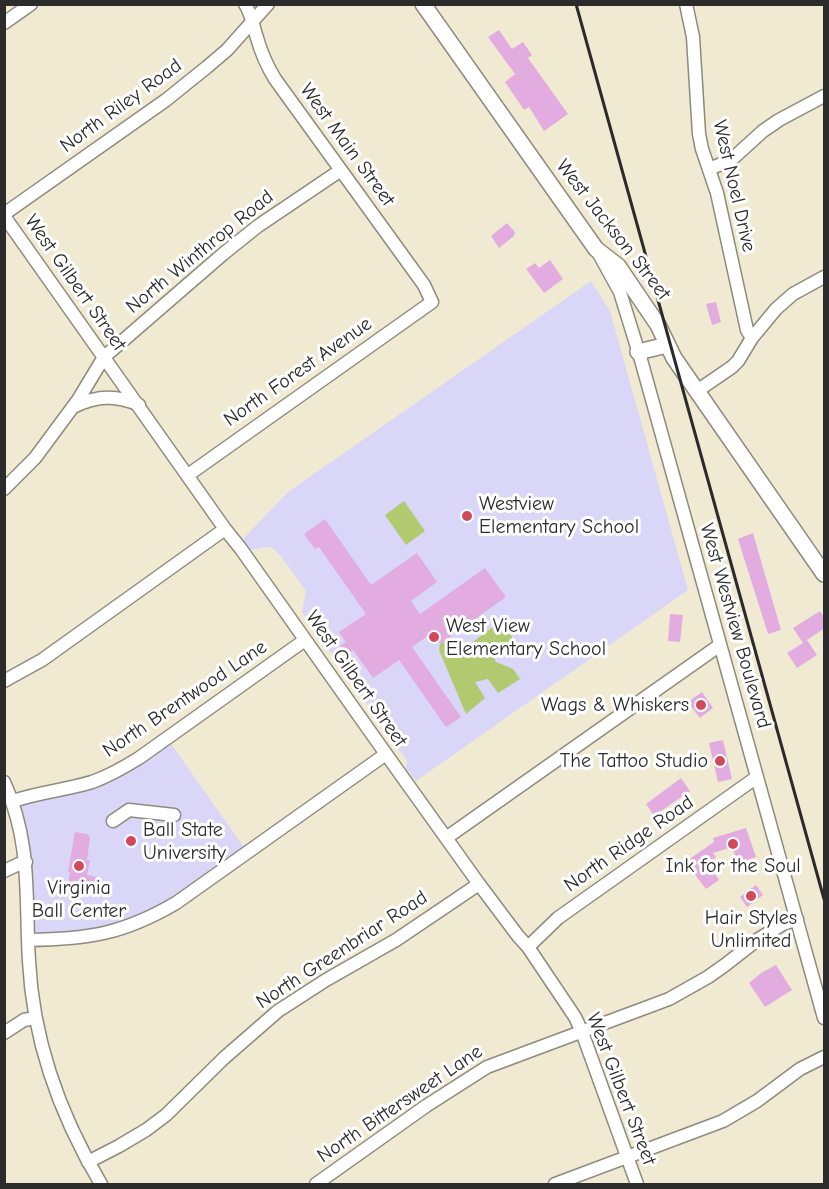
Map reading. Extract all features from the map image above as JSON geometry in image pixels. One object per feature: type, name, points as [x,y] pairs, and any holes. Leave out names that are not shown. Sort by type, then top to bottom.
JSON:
[{"type":"main road","name":"West Jackson Street","points":[[423,4],[596,249],[618,266],[658,325],[674,358],[825,574]]},
{"type":"main road","points":[[638,352],[667,345]]},
{"type":"street","points":[[4,23],[31,4]]},
{"type":"street","name":"West Main Street","points":[[245,4],[250,12],[262,53],[272,73],[424,285],[432,302]]},
{"type":"street","name":"North Riley Road","points":[[4,215],[207,68],[253,23],[268,4]]},
{"type":"street","name":"West Noel Drive","points":[[686,4],[693,37],[699,134],[717,193],[747,330],[752,338]]},
{"type":"street","points":[[709,169],[731,160],[763,130],[825,96]]},
{"type":"street","name":"North Winthrop Road","points":[[7,485],[35,458],[72,408],[104,357],[258,226],[341,170]]},
{"type":"street","name":"West Gilbert Street","points":[[4,215],[225,530],[241,549],[479,884],[528,947],[575,1017],[637,1185]]},
{"type":"street","name":"West Westview Boulevard","points":[[596,249],[620,292],[638,352],[825,1018]]},
{"type":"street","points":[[697,391],[738,361],[752,338],[793,294],[825,277]]},
{"type":"street","name":"North Forest Avenue","points":[[188,475],[432,302]]},
{"type":"street","points":[[72,408],[83,402],[102,398],[117,398],[139,405]]},
{"type":"street","points":[[4,681],[42,660],[225,530]]},
{"type":"street","name":"North Brentwood Lane","points":[[13,801],[28,795],[90,782],[121,769],[305,640]]},
{"type":"street","points":[[446,838],[720,645]]},
{"type":"street","points":[[28,940],[83,938],[106,934],[155,916],[386,754]]},
{"type":"street","name":"North Ridge Road","points":[[528,947],[558,918],[757,777]]},
{"type":"street","points":[[4,782],[13,801],[21,830],[26,862],[29,969],[35,1018],[45,1059],[61,1107],[101,1185]]},
{"type":"street","points":[[113,820],[129,810],[174,815]]},
{"type":"street","points":[[4,871],[26,862]]},
{"type":"street","name":"North Greenbriar Road","points":[[88,1161],[137,1135],[165,1115],[224,1058],[278,1011],[326,980],[396,940],[479,884]]},
{"type":"street","name":"North Bittersweet Lane","points":[[315,1185],[426,1106],[487,1066],[661,1002],[696,985],[725,966],[757,940],[783,924],[797,919]]},
{"type":"street","points":[[4,1033],[24,1020],[35,1018]]},
{"type":"street","points":[[555,1185],[723,1121],[757,1101],[800,1069],[825,1057]]},
{"type":"shaded area","name":"Westview Elementary School","points":[[591,281],[610,311],[688,590],[416,781],[406,768],[407,761],[302,612],[306,591],[280,555],[271,547],[251,550],[243,539],[288,492]]},
{"type":"shaded area","name":"Ball State University","points":[[167,738],[248,853],[143,922],[28,940],[13,801],[90,782]]},
{"type":"green space","points":[[404,501],[425,531],[406,545],[385,515]]},
{"type":"green space","points":[[497,624],[505,625],[512,637],[511,642],[493,656],[496,662],[513,669],[520,679],[498,693],[488,679],[475,682],[485,698],[466,714],[439,650],[440,644],[448,639],[457,654]]},
{"type":"building","points":[[499,30],[512,49],[523,42],[532,55],[528,58],[568,114],[544,131],[529,107],[524,110],[505,82],[515,74],[488,37]]},
{"type":"building","points":[[507,223],[515,232],[514,236],[499,248],[491,236]]},
{"type":"building","points":[[550,260],[563,279],[544,293],[526,269],[535,263],[539,268]]},
{"type":"building","points":[[716,302],[721,322],[712,325],[706,304]]},
{"type":"building","name":"Westview Elementary School","points":[[325,519],[371,585],[417,553],[437,582],[411,601],[420,614],[485,568],[506,597],[440,644],[432,633],[412,647],[461,717],[446,727],[399,660],[373,678],[353,650],[346,655],[340,646],[346,642],[339,632],[366,614],[319,547],[315,549],[304,534]]},
{"type":"building","points":[[753,533],[781,630],[768,634],[738,539]]},
{"type":"building","points":[[820,611],[825,618],[825,628],[807,640],[817,655],[797,668],[787,653],[803,643],[793,628]]},
{"type":"building","points":[[670,614],[683,615],[680,642],[668,641]]},
{"type":"building","name":"Wags & Whiskers","points":[[702,692],[713,708],[700,718],[688,702]]},
{"type":"building","name":"The Tattoo Studio","points":[[723,740],[732,779],[718,782],[709,743]]},
{"type":"building","points":[[681,778],[690,791],[654,816],[646,804]]},
{"type":"building","points":[[746,828],[756,857],[738,863],[732,847],[713,853],[716,857],[708,864],[719,880],[706,889],[685,862],[714,842],[713,838]]},
{"type":"building","name":"Virginia Ball Center","points":[[75,832],[87,834],[90,837],[87,860],[90,860],[87,875],[97,877],[95,886],[80,884],[78,894],[67,892]]},
{"type":"building","name":"Hair Styles Unlimited","points":[[756,885],[763,895],[747,907],[740,897]]},
{"type":"building","points":[[776,965],[792,990],[765,1007],[749,983]]},
{"type":"railway","points":[[576,4],[824,899]]},
{"type":"place","name":"Westview Elementary School","points":[[467,516]]},
{"type":"place","name":"West View Elementary School","points":[[434,637]]},
{"type":"place","name":"Wags & Whiskers","points":[[701,705]]},
{"type":"place","name":"The Tattoo Studio","points":[[720,761]]},
{"type":"place","name":"Ball State University","points":[[131,841]]},
{"type":"place","name":"Ink for the Soul","points":[[733,844]]},
{"type":"place","name":"Virginia Ball Center","points":[[79,866]]},
{"type":"place","name":"Hair Styles Unlimited","points":[[751,896]]}]
